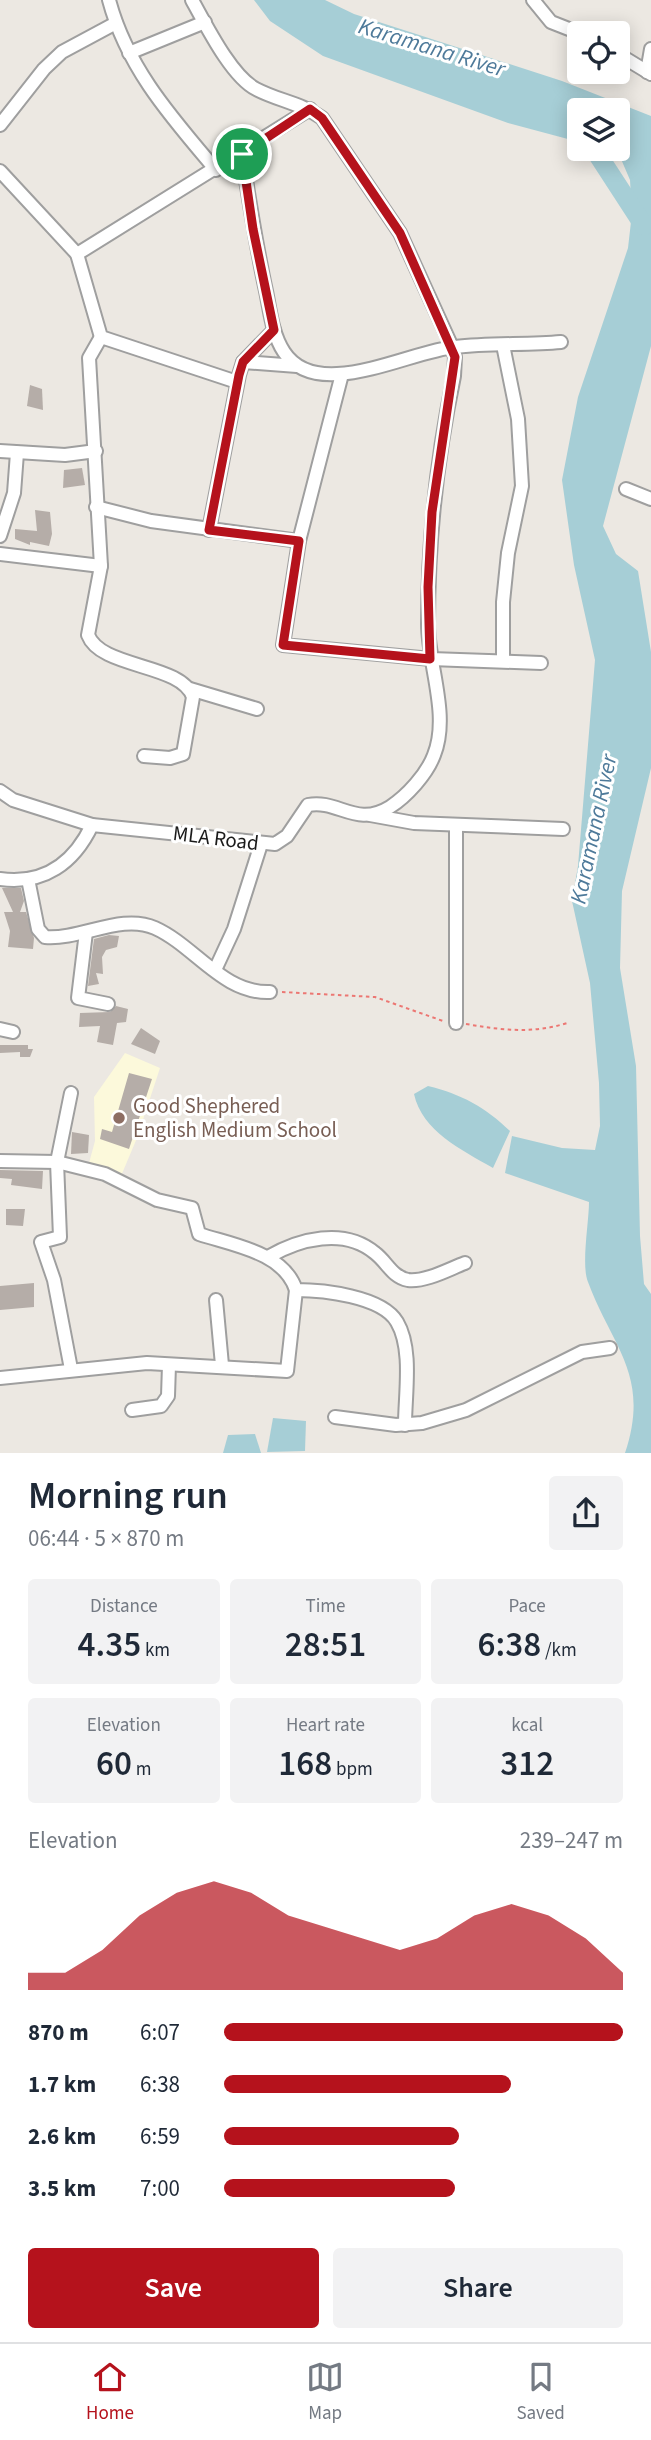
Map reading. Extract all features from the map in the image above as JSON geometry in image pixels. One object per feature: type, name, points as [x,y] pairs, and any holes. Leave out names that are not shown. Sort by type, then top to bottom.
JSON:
[{"type":"street","points":[[109,0],[129,53],[164,108],[216,170]]},
{"type":"street","points":[[192,0],[239,76],[253,88],[310,109],[322,118],[400,233],[455,357],[432,512],[428,587],[430,659],[438,705],[435,755],[426,770],[400,800],[369,815]]},
{"type":"street","points":[[533,0],[551,22],[567,28]]},
{"type":"street","points":[[129,53],[205,22]]},
{"type":"street","points":[[0,125],[44,69],[62,52],[116,23]]},
{"type":"street","points":[[630,61],[649,73],[651,50]]},
{"type":"street","points":[[77,254],[242,154],[310,109]]},
{"type":"street","points":[[242,154],[253,229],[274,330],[284,352],[297,366]]},
{"type":"street","points":[[0,171],[77,254],[101,337],[89,358],[101,566],[88,628],[90,640],[101,650],[184,684],[190,689],[257,709]]},
{"type":"street","points":[[209,530],[243,362],[274,330]]},
{"type":"street","points":[[101,337],[237,382]]},
{"type":"street","points":[[243,362],[297,366],[320,374],[342,374],[452,347],[561,342]]},
{"type":"street","points":[[503,345],[518,419],[522,486],[508,553],[503,602],[503,661]]},
{"type":"street","points":[[342,374],[299,541],[283,645],[430,659],[541,663]]},
{"type":"street","points":[[0,452],[65,455],[96,451]]},
{"type":"street","points":[[0,536],[14,493],[17,453]]},
{"type":"street","points":[[626,489],[651,499]]},
{"type":"street","points":[[96,508],[116,515],[299,541]]},
{"type":"street","points":[[0,554],[101,566]]},
{"type":"street","points":[[144,756],[175,758],[185,751],[192,710],[190,689]]},
{"type":"street","name":"MLA Road","points":[[0,791],[13,800],[92,825],[261,844],[282,841],[308,805],[369,815]]},
{"type":"street","points":[[369,815],[414,823],[563,829]]},
{"type":"street","points":[[0,879],[28,879],[55,870],[68,862],[92,825]]},
{"type":"street","points":[[456,825],[456,1023]]},
{"type":"street","points":[[215,970],[234,929],[261,844]]},
{"type":"street","points":[[28,879],[38,929],[45,937],[130,923],[144,924],[167,934],[215,970],[248,990],[270,992]]},
{"type":"street","points":[[86,932],[78,998],[108,1004]]},
{"type":"street","points":[[71,1093],[57,1162],[60,1237],[41,1242],[54,1280],[71,1369]]},
{"type":"street","points":[[0,1161],[57,1162],[105,1174],[157,1200],[185,1205],[195,1214],[199,1234],[268,1257],[292,1279],[296,1290],[287,1371],[222,1365],[147,1363],[0,1378]]},
{"type":"street","points":[[268,1257],[296,1244],[338,1238],[362,1244],[406,1280],[418,1280],[465,1263]]},
{"type":"street","points":[[296,1290],[333,1290],[369,1303],[396,1320],[405,1346],[405,1425]]},
{"type":"street","points":[[216,1300],[222,1365]]},
{"type":"street","points":[[335,1417],[405,1425],[466,1410],[582,1352],[610,1348]]},
{"type":"street","points":[[132,1410],[161,1406],[168,1396],[169,1365]]},
{"type":"path","points":[[270,992],[375,997],[436,1019],[508,1031],[545,1030],[567,1023]]},
{"type":"shaded area","name":"Good Shephered English Medium School","points":[[125,1053],[160,1068],[137,1138],[121,1176],[89,1163],[95,1141],[94,1097]]},
{"type":"water","points":[[254,0],[325,0],[354,14],[562,81],[605,98],[567,98],[567,139],[508,123],[323,56],[270,21]]},
{"type":"water","points":[[630,108],[651,116],[651,346],[603,526],[616,554],[638,571],[651,652],[651,768],[622,891],[620,968],[636,1066],[640,1236],[644,1284],[651,1294],[651,1453],[625,1453],[632,1426],[634,1403],[631,1382],[586,1275],[589,1202],[505,1173],[512,1136],[562,1148],[595,1150],[600,1126],[590,983],[572,901],[578,866],[595,660],[574,565],[562,480],[578,397],[628,248],[632,213],[630,180],[622,161],[630,161]]},
{"type":"water","points":[[428,1086],[472,1103],[510,1131],[493,1168],[445,1138],[425,1119],[414,1094]]},
{"type":"water","points":[[273,1418],[306,1421],[305,1451],[267,1452]]},
{"type":"water","points":[[255,1434],[261,1453],[223,1453],[228,1435]]},
{"type":"building","points":[[30,385],[42,389],[43,410],[27,406]]},
{"type":"building","points":[[82,468],[85,485],[63,488],[64,470]]},
{"type":"building","points":[[35,510],[50,512],[52,534],[49,546],[30,542],[30,545],[15,539],[15,529],[37,531]]},
{"type":"building","points":[[2,888],[21,888],[24,901],[20,912],[26,912],[34,938],[33,949],[8,947],[10,931],[4,912],[13,912]]},
{"type":"building","points":[[109,935],[119,936],[117,947],[106,950],[102,957],[103,974],[96,973],[99,984],[88,986],[94,939]]},
{"type":"building","points":[[116,1006],[128,1009],[126,1022],[117,1023],[113,1045],[97,1042],[100,1026],[79,1027],[80,1013],[110,1012]]},
{"type":"building","points":[[141,1028],[160,1041],[155,1054],[131,1044]]},
{"type":"building","points":[[0,1045],[28,1045],[28,1049],[33,1049],[30,1057],[20,1057],[20,1052],[0,1053]]},
{"type":"building","points":[[129,1073],[152,1079],[129,1149],[100,1139],[102,1129],[112,1132]]},
{"type":"building","points":[[72,1132],[89,1135],[88,1153],[71,1154]]},
{"type":"building","points":[[0,1170],[43,1171],[42,1189],[11,1185],[12,1179],[0,1178]]},
{"type":"building","points":[[6,1209],[25,1209],[23,1226],[6,1225]]},
{"type":"building","points":[[34,1283],[34,1307],[0,1310],[0,1286]]},
{"type":"waterway","name":"Karamana River","points":[[602,161],[644,226]]},
{"type":"place","name":"Good Shephered English Medium School","points":[[119,1118]]},
{"type":"route","points":[[310,109],[322,118],[400,233],[452,347],[455,357],[454,376],[432,512],[428,587],[430,659],[283,645],[299,541],[209,530],[243,362],[274,330],[253,229],[242,154],[310,109]]}]
